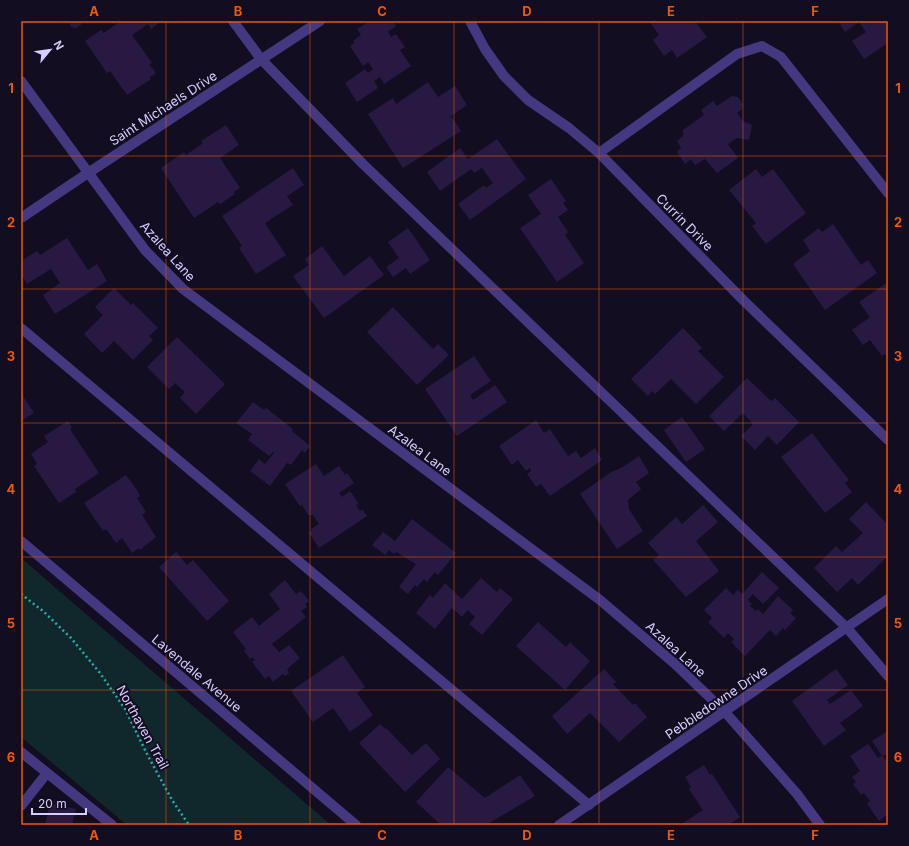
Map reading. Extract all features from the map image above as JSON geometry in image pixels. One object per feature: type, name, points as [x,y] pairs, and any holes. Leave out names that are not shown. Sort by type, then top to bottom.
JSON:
[{"type":"street","points":[[233,21],[261,59],[363,164],[847,628],[888,676]]},
{"type":"street","name":"Saint Michaels Drive","points":[[21,218],[320,21]]},
{"type":"street","name":"Currin Drive","points":[[470,21],[485,49],[504,76],[528,100],[569,128],[599,153],[743,300],[888,440]]},
{"type":"street","points":[[599,153],[737,54],[762,46],[781,57],[888,193]]},
{"type":"street","name":"Azalea Lane","points":[[21,81],[145,250],[183,289],[600,600],[675,664],[725,712],[797,794],[820,825]]},
{"type":"street","points":[[21,328],[589,805]]},
{"type":"street","name":"Lavendale Avenue","points":[[21,541],[356,825]]},
{"type":"street","name":"Pebbledowne Drive","points":[[559,825],[888,599]]},
{"type":"street","points":[[21,752],[112,825]]},
{"type":"street","points":[[21,806],[47,773]]},
{"type":"path","name":"Northaven Trail","points":[[21,594],[43,611],[71,638],[100,673],[125,709],[172,800],[189,825]]},
{"type":"green space","points":[[21,558],[331,825],[127,825],[21,737]]},
{"type":"building","points":[[67,21],[86,21],[75,29],[74,27],[72,28]]},
{"type":"building","points":[[120,21],[161,21],[151,29],[148,24],[132,35],[152,63],[149,64],[156,73],[149,78],[151,79],[127,95],[110,71],[107,73],[85,41],[101,30],[104,33]]},
{"type":"building","points":[[370,21],[393,21],[396,26],[388,32],[391,37],[396,34],[405,47],[400,50],[411,66],[384,84],[380,77],[374,81],[378,88],[357,102],[345,83],[365,69],[368,73],[373,69],[368,62],[363,66],[350,46],[354,43],[353,41],[361,35],[357,29]]},
{"type":"building","points":[[649,21],[695,21],[707,37],[677,58],[672,50],[664,56],[653,40],[659,35]]},
{"type":"building","points":[[838,21],[888,21],[888,43],[864,59],[852,41],[866,32],[859,22],[845,32]]},
{"type":"building","points":[[428,82],[438,97],[455,86],[467,105],[451,116],[461,131],[403,168],[368,114],[393,98],[396,104]]},
{"type":"building","points":[[732,96],[738,97],[743,104],[742,109],[737,113],[743,121],[752,125],[749,140],[737,138],[728,144],[738,158],[717,173],[705,159],[695,165],[691,159],[685,164],[677,152],[681,148],[677,141],[683,136],[683,130],[704,115],[701,110],[713,101],[717,106]]},
{"type":"building","points":[[226,125],[239,145],[220,158],[240,188],[234,192],[235,194],[220,204],[218,202],[194,218],[161,168],[184,152],[186,155],[203,143],[201,141]]},
{"type":"building","points":[[497,139],[526,179],[470,220],[458,204],[484,185],[486,188],[493,183],[482,168],[474,173],[471,169],[440,191],[427,172],[460,148],[468,159]]},
{"type":"building","points":[[293,168],[304,185],[287,196],[293,205],[265,223],[286,255],[256,274],[239,248],[242,246],[222,216]]},
{"type":"building","points":[[756,169],[762,177],[773,169],[806,213],[766,244],[752,226],[756,223],[729,190]]},
{"type":"building","points":[[551,179],[566,201],[563,203],[568,210],[558,217],[568,232],[565,235],[584,263],[557,282],[520,228],[541,214],[528,195]]},
{"type":"building","points":[[833,224],[861,265],[868,260],[877,273],[825,310],[793,264],[810,251],[803,240],[819,228],[822,232]]},
{"type":"building","points":[[408,228],[430,260],[410,274],[406,268],[393,277],[386,267],[399,258],[388,242]]},
{"type":"building","points":[[67,238],[88,270],[97,264],[107,281],[55,314],[43,295],[60,283],[51,269],[27,284],[21,274],[21,261],[37,251],[40,255]]},
{"type":"building","points":[[322,246],[344,276],[370,256],[384,275],[324,318],[293,276],[309,265],[305,259]]},
{"type":"building","points":[[888,282],[888,358],[885,354],[882,356],[870,340],[863,345],[852,330],[870,317],[859,302]]},
{"type":"building","points":[[114,288],[131,305],[133,303],[158,328],[149,336],[153,340],[133,360],[114,341],[102,353],[84,334],[103,315],[95,307]]},
{"type":"building","points":[[393,307],[433,349],[438,344],[449,355],[417,385],[367,332]]},
{"type":"building","points":[[683,328],[702,348],[698,351],[724,377],[696,404],[671,379],[655,394],[652,391],[648,396],[631,379]]},
{"type":"building","points":[[177,337],[225,384],[196,414],[180,398],[185,392],[175,383],[169,389],[147,367]]},
{"type":"building","points":[[474,356],[491,381],[470,395],[473,400],[495,385],[507,402],[457,436],[425,389]]},
{"type":"building","points":[[747,378],[771,401],[775,398],[799,422],[777,445],[768,436],[755,450],[741,436],[753,424],[743,413],[724,431],[709,416]]},
{"type":"building","points":[[21,393],[34,413],[21,421]]},
{"type":"building","points":[[253,402],[264,410],[266,408],[293,429],[292,431],[310,446],[305,453],[302,450],[291,465],[287,463],[270,486],[250,471],[259,459],[265,464],[274,453],[273,452],[269,456],[248,440],[252,434],[236,423]]},
{"type":"building","points":[[682,417],[705,449],[686,462],[664,430]]},
{"type":"building","points":[[536,420],[544,433],[550,429],[568,456],[576,451],[581,458],[595,448],[602,460],[550,496],[541,484],[536,487],[527,474],[531,471],[530,468],[526,471],[518,460],[512,465],[499,446]]},
{"type":"building","points":[[68,421],[72,428],[70,429],[99,473],[75,489],[76,492],[59,503],[34,466],[37,464],[31,454],[48,442],[44,436]]},
{"type":"building","points":[[812,433],[849,480],[845,483],[852,492],[825,513],[781,457]]},
{"type":"building","points":[[639,456],[649,473],[636,482],[641,489],[628,500],[629,509],[643,531],[617,549],[580,494],[611,472],[623,467]]},
{"type":"building","points":[[316,464],[324,476],[339,466],[345,475],[347,473],[354,483],[339,493],[342,497],[350,491],[359,504],[356,505],[360,511],[362,509],[367,516],[319,548],[309,533],[312,530],[311,529],[319,524],[313,515],[308,515],[302,505],[300,506],[285,484]]},
{"type":"building","points":[[126,475],[140,496],[137,498],[146,512],[142,515],[156,537],[140,550],[139,548],[132,553],[122,538],[116,543],[106,529],[103,531],[84,503]]},
{"type":"building","points":[[866,502],[888,525],[888,556],[858,585],[852,578],[837,592],[814,568],[836,546],[842,552],[863,533],[849,519]]},
{"type":"building","points":[[703,505],[718,522],[696,541],[719,571],[686,597],[653,560],[659,555],[648,543],[676,517],[682,524]]},
{"type":"building","points":[[412,519],[456,553],[438,575],[435,572],[427,582],[424,579],[417,587],[415,585],[408,594],[399,587],[416,564],[396,552],[394,554],[389,550],[385,555],[372,545],[383,532],[395,541]]},
{"type":"building","points":[[176,552],[187,565],[193,560],[229,601],[207,621],[159,567]]},
{"type":"building","points":[[762,572],[779,588],[763,604],[753,594],[748,600],[752,604],[750,606],[756,611],[758,609],[763,614],[778,596],[793,610],[790,613],[796,618],[785,630],[783,628],[776,636],[770,630],[745,656],[731,642],[734,639],[728,633],[724,638],[708,622],[712,618],[704,610],[726,588],[733,595],[738,590],[742,594]]},
{"type":"building","points":[[481,578],[497,592],[500,588],[513,599],[482,635],[469,624],[475,617],[468,610],[462,617],[452,608],[435,629],[416,613],[430,595],[433,598],[445,583],[462,599]]},
{"type":"building","points":[[285,580],[296,594],[301,591],[309,601],[305,604],[307,607],[301,611],[306,617],[272,644],[279,652],[289,645],[300,658],[287,669],[289,673],[285,676],[283,674],[273,682],[269,676],[265,679],[252,662],[255,660],[252,657],[250,659],[244,651],[246,649],[233,632],[252,617],[259,626],[280,609],[269,594]]},
{"type":"building","points":[[538,622],[566,647],[570,642],[590,661],[565,690],[516,646]]},
{"type":"building","points":[[343,655],[365,687],[357,693],[373,715],[350,732],[333,708],[313,722],[291,691]]},
{"type":"building","points":[[604,669],[616,682],[613,684],[633,705],[635,703],[647,717],[619,742],[590,713],[567,734],[552,716]]},
{"type":"building","points":[[836,669],[848,685],[827,700],[830,704],[851,690],[863,706],[840,723],[846,730],[824,746],[792,701]]},
{"type":"building","points":[[380,724],[385,729],[386,728],[412,755],[426,743],[440,759],[405,792],[359,743]]},
{"type":"building","points":[[886,732],[888,734],[888,753],[883,756],[888,764],[888,767],[886,768],[888,772],[888,814],[879,821],[867,804],[870,801],[864,793],[861,795],[853,784],[856,782],[852,777],[860,771],[850,756],[868,744],[878,758],[882,756],[872,741]]},
{"type":"building","points":[[704,765],[710,775],[712,774],[740,817],[728,825],[680,825],[703,810],[689,789],[691,787],[685,777]]},
{"type":"building","points":[[448,767],[485,798],[520,775],[535,796],[486,825],[441,825],[416,802]]},
{"type":"building","points":[[50,803],[76,809],[72,825],[45,825]]}]
